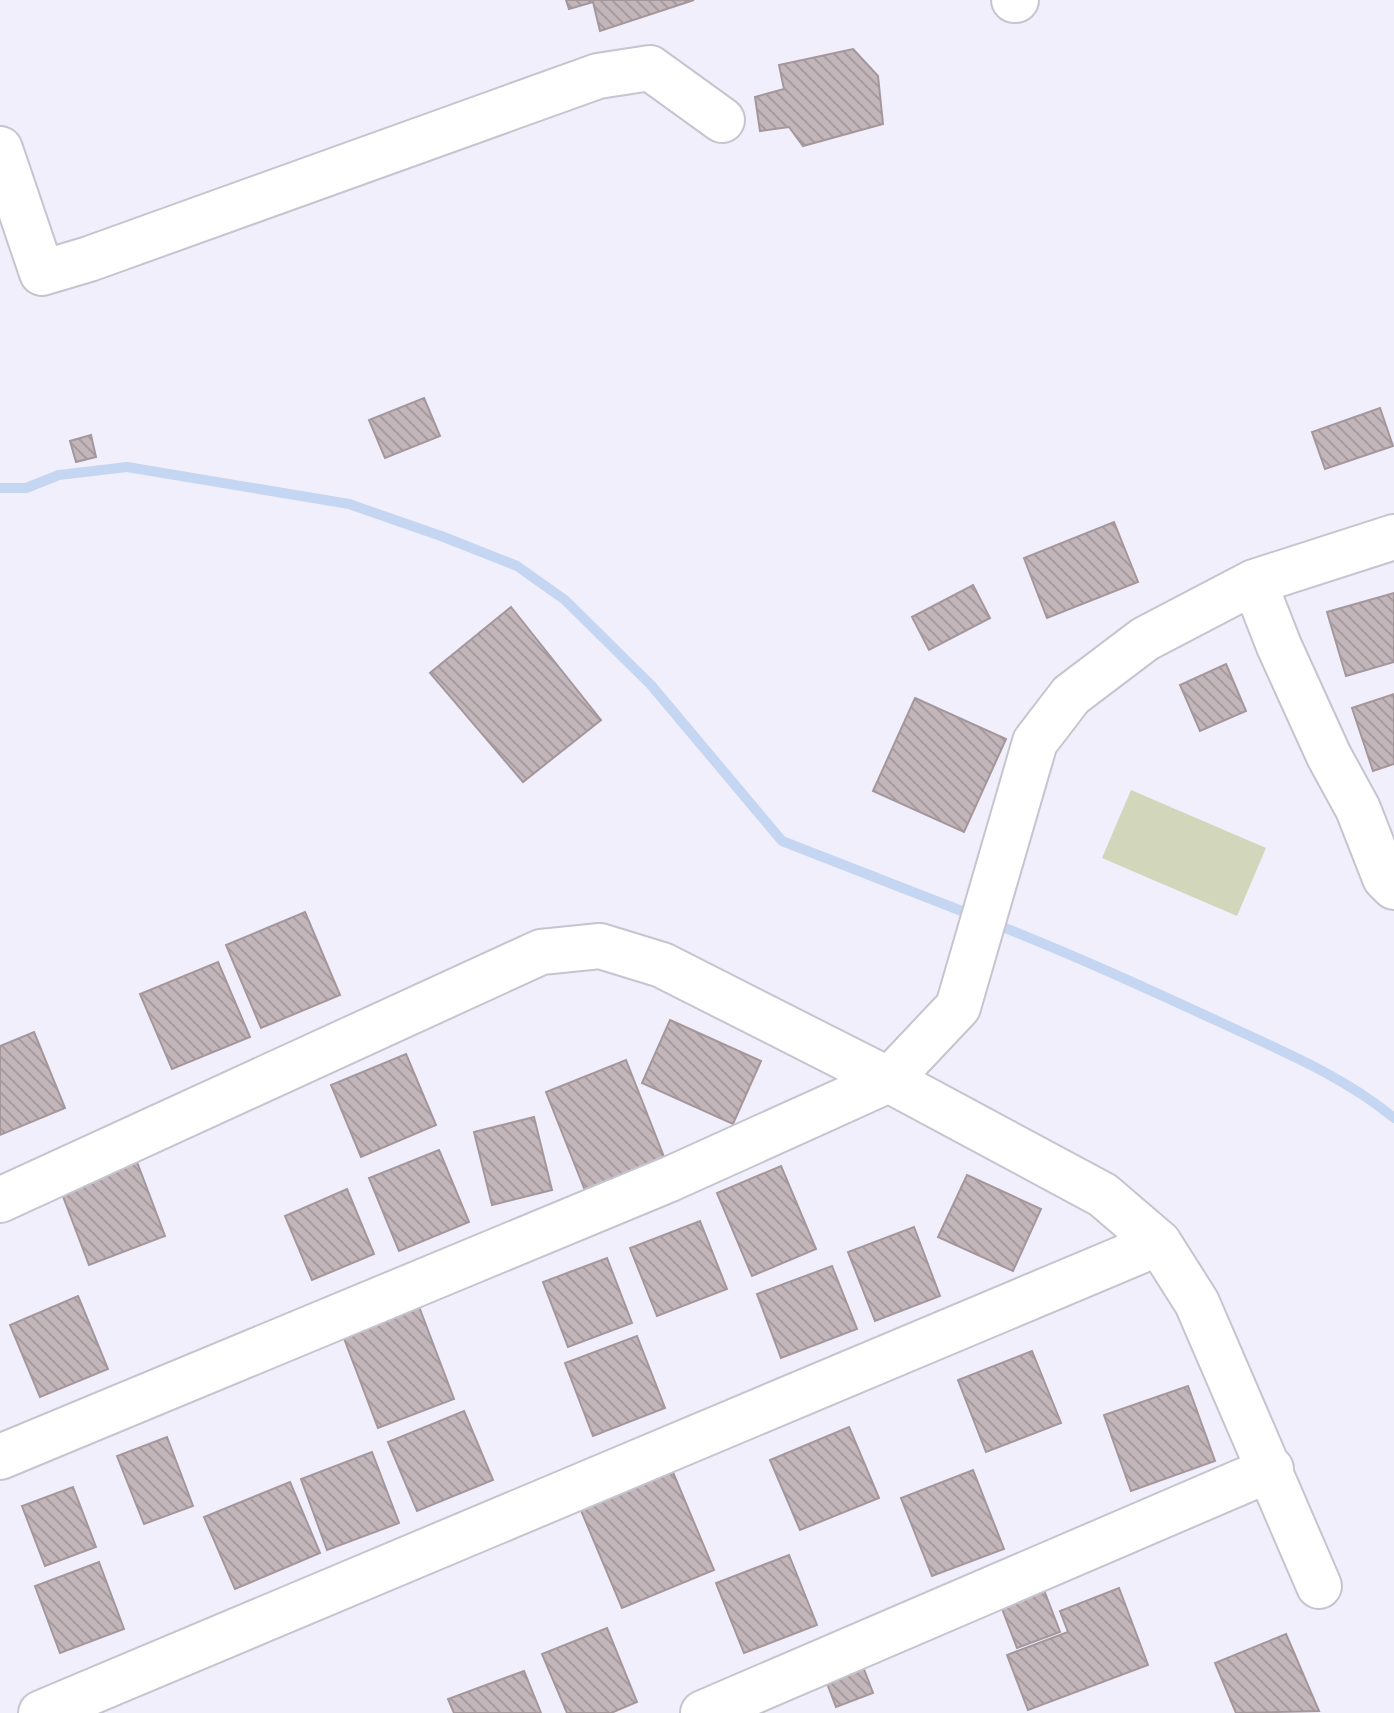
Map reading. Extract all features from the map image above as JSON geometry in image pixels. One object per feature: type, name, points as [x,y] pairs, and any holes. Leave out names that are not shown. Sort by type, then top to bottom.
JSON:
[{"type":"street","points":[[0,149],[42,273],[598,76],[650,68],[722,120]]},
{"type":"street","points":[[0,1457],[670,1179],[889,1080],[958,1007],[1035,742],[1071,695],[1145,639],[1254,582],[1394,537]]},
{"type":"street","points":[[1254,582],[1322,742],[1376,804],[1385,878],[1394,887]]},
{"type":"street","points":[[0,1200],[541,952],[600,946],[662,965],[889,1080],[1103,1195],[1159,1243],[1197,1303],[1319,1586]]},
{"type":"street","points":[[41,1713],[1159,1243]]},
{"type":"street","points":[[703,1713],[1271,1469]]},
{"type":"green space","points":[[1131,790],[1266,848],[1237,916],[1102,858]]},
{"type":"building","points":[[566,0],[694,0],[600,31],[593,2],[569,9]]},
{"type":"building","points":[[853,49],[878,76],[883,124],[803,146],[789,127],[760,131],[755,97],[784,89],[779,65]]},
{"type":"building","points":[[424,398],[440,436],[385,458],[369,420]]},
{"type":"building","points":[[1380,408],[1393,446],[1325,469],[1312,432]]},
{"type":"building","points":[[91,435],[96,457],[76,462],[70,441]]},
{"type":"building","points":[[1114,522],[1138,582],[1047,618],[1024,558]]},
{"type":"building","points":[[973,585],[990,618],[929,650],[912,617]]},
{"type":"building","points":[[1394,593],[1394,662],[1346,676],[1327,612]]},
{"type":"building","points":[[511,607],[601,720],[523,782],[430,673]]},
{"type":"building","points":[[1226,664],[1246,711],[1200,731],[1180,685]]},
{"type":"building","points":[[1394,694],[1394,764],[1373,771],[1352,708]]},
{"type":"building","points":[[915,698],[1006,739],[964,832],[873,791]]},
{"type":"building","points":[[305,912],[340,995],[261,1028],[226,945]]},
{"type":"building","points":[[218,962],[250,1037],[172,1069],[140,994]]},
{"type":"building","points":[[670,1020],[761,1061],[733,1124],[642,1083]]},
{"type":"building","points":[[34,1032],[65,1108],[0,1135],[0,1046]]},
{"type":"building","points":[[406,1054],[436,1125],[361,1157],[331,1085]]},
{"type":"building","points":[[626,1060],[666,1162],[586,1193],[546,1092]]},
{"type":"building","points":[[534,1117],[552,1190],[492,1205],[474,1132]]},
{"type":"building","points":[[439,1150],[469,1222],[399,1251],[369,1178]]},
{"type":"building","points":[[137,1162],[165,1236],[89,1265],[61,1191]]},
{"type":"building","points":[[781,1166],[816,1249],[752,1276],[717,1193]]},
{"type":"building","points":[[967,1175],[1041,1209],[1013,1271],[938,1237]]},
{"type":"building","points":[[347,1189],[374,1254],[312,1280],[285,1216]]},
{"type":"building","points":[[700,1221],[727,1289],[657,1316],[630,1248]]},
{"type":"building","points":[[914,1227],[940,1296],[875,1321],[848,1252]]},
{"type":"building","points":[[607,1258],[632,1323],[568,1347],[543,1282]]},
{"type":"building","points":[[832,1266],[857,1329],[781,1358],[757,1294]]},
{"type":"building","points":[[78,1296],[108,1369],[40,1397],[10,1325]]},
{"type":"building","points":[[418,1304],[454,1399],[378,1428],[342,1333]]},
{"type":"building","points":[[637,1336],[665,1408],[593,1436],[565,1363]]},
{"type":"building","points":[[1032,1351],[1061,1423],[986,1452],[958,1380]]},
{"type":"building","points":[[1188,1386],[1215,1461],[1131,1491],[1104,1415]]},
{"type":"building","points":[[464,1411],[493,1480],[417,1511],[388,1442]]},
{"type":"building","points":[[849,1427],[879,1498],[800,1530],[770,1460]]},
{"type":"building","points":[[167,1437],[193,1506],[144,1524],[117,1456]]},
{"type":"building","points":[[372,1452],[399,1523],[327,1550],[301,1479]]},
{"type":"building","points":[[672,1470],[714,1570],[622,1608],[580,1508]]},
{"type":"building","points":[[973,1470],[1004,1549],[932,1576],[901,1498]]},
{"type":"building","points":[[290,1482],[320,1553],[235,1589],[204,1517]]},
{"type":"building","points":[[73,1487],[96,1547],[45,1566],[22,1506]]},
{"type":"building","points":[[789,1555],[817,1625],[744,1653],[716,1583]]},
{"type":"building","points":[[99,1562],[124,1629],[60,1653],[35,1586]]},
{"type":"building","points":[[1119,1588],[1148,1665],[1028,1710],[1007,1655],[1068,1632],[1060,1611]]},
{"type":"building","points":[[1044,1590],[1060,1632],[1017,1648],[1001,1606]]},
{"type":"building","points":[[607,1628],[637,1702],[611,1713],[567,1713],[542,1654]]},
{"type":"building","points":[[1286,1634],[1319,1711],[1236,1713],[1215,1663]]},
{"type":"building","points":[[862,1664],[873,1693],[836,1707],[825,1678]]},
{"type":"building","points":[[524,1671],[541,1713],[454,1713],[448,1699]]},
{"type":"waterway","points":[[0,488],[26,488],[59,475],[127,467],[349,504],[517,566],[565,600],[651,685],[782,841],[972,915]]},
{"type":"waterway","points":[[995,924],[1110,972],[1290,1055],[1334,1077],[1394,1118]]}]
